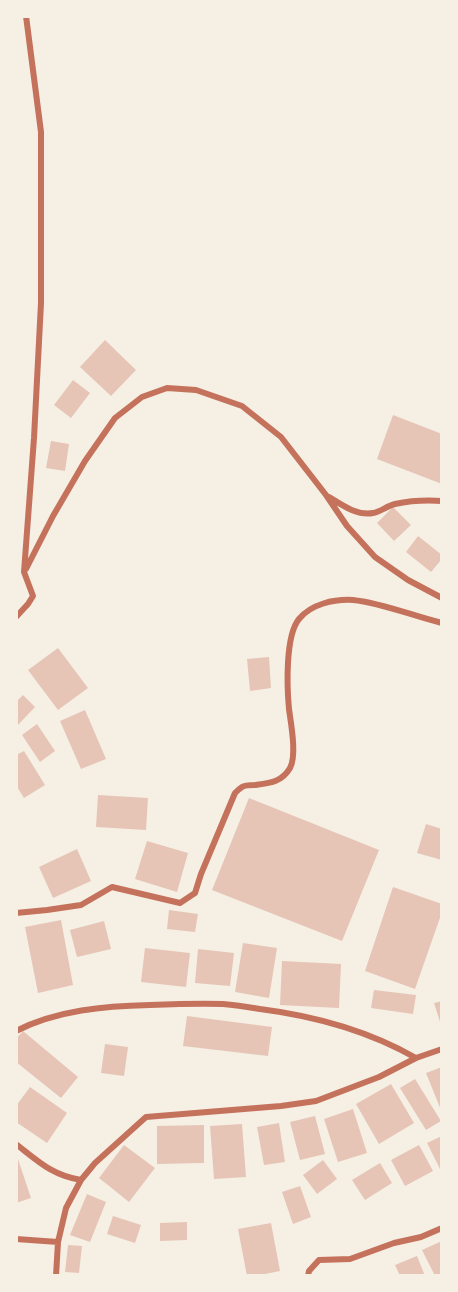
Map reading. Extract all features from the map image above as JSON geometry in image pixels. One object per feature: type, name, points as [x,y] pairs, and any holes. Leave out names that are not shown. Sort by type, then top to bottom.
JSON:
[{"type":"street","points":[[16,617],[33,596],[24,572],[34,438],[40,303],[41,132],[27,16]]},
{"type":"street","points":[[24,572],[85,461],[114,418],[142,397],[167,388],[196,390],[242,406],[281,437],[347,526],[375,557],[408,580],[441,598]]},
{"type":"street","points":[[326,495],[346,508],[361,513],[373,513],[394,504],[441,501]]},
{"type":"street","points":[[16,913],[81,905],[112,887],[180,903],[195,893],[235,793],[243,786],[275,782],[285,775],[291,766],[293,742],[288,704],[289,648],[297,620],[307,611],[317,605],[353,600],[441,623]]},
{"type":"street","points":[[16,1031],[31,1023],[60,1015],[110,1006],[225,1004],[342,1025],[393,1045],[416,1058]]},
{"type":"street","points":[[56,1275],[58,1242],[66,1208],[81,1180],[95,1162],[146,1117],[316,1101],[379,1077],[416,1058],[441,1049]]},
{"type":"street","points":[[16,1144],[47,1168],[65,1177],[81,1180]]},
{"type":"street","points":[[308,1275],[319,1260],[350,1259],[394,1243],[421,1237],[441,1228]]},
{"type":"street","points":[[16,1239],[58,1242]]},
{"type":"building","points":[[105,340],[136,370],[111,396],[80,367]]},
{"type":"building","points":[[73,380],[90,393],[71,418],[54,405]]},
{"type":"building","points":[[393,415],[442,434],[442,484],[377,459]]},
{"type":"building","points":[[51,441],[69,444],[65,471],[46,468]]},
{"type":"building","points":[[393,507],[411,525],[394,541],[377,523]]},
{"type":"building","points":[[418,536],[442,555],[442,559],[431,572],[406,552]]},
{"type":"building","points":[[58,648],[88,688],[58,710],[28,670]]},
{"type":"building","points":[[269,657],[271,688],[250,691],[247,659]]},
{"type":"building","points":[[23,695],[35,707],[16,727],[16,702]]},
{"type":"building","points":[[85,710],[106,759],[81,769],[60,721]]},
{"type":"building","points":[[37,724],[55,751],[40,762],[22,735]]},
{"type":"building","points":[[24,751],[45,785],[24,798],[16,785],[16,755]]},
{"type":"building","points":[[98,795],[148,798],[146,830],[96,827]]},
{"type":"building","points":[[249,798],[379,850],[342,941],[212,890]]},
{"type":"building","points":[[426,824],[442,829],[442,860],[417,853]]},
{"type":"building","points":[[147,841],[188,853],[177,892],[135,879]]},
{"type":"building","points":[[77,849],[91,881],[53,898],[39,867]]},
{"type":"building","points":[[393,887],[442,904],[442,912],[415,989],[365,971]]},
{"type":"building","points":[[169,910],[198,914],[195,932],[167,929]]},
{"type":"building","points":[[61,920],[73,985],[38,993],[25,927]]},
{"type":"building","points":[[104,921],[111,949],[77,957],[70,930]]},
{"type":"building","points":[[243,943],[277,948],[269,998],[235,992]]},
{"type":"building","points":[[145,948],[190,953],[186,987],[141,982]]},
{"type":"building","points":[[198,949],[234,953],[230,986],[195,983]]},
{"type":"building","points":[[282,961],[341,964],[339,1008],[280,1005]]},
{"type":"building","points":[[374,990],[416,995],[413,1014],[371,1008]]},
{"type":"building","points":[[442,1001],[442,1025],[441,1025],[434,1003]]},
{"type":"building","points":[[187,1016],[272,1027],[268,1056],[183,1046]]},
{"type":"building","points":[[23,1031],[78,1077],[61,1098],[16,1062],[16,1039]]},
{"type":"building","points":[[105,1044],[128,1047],[124,1076],[101,1073]]},
{"type":"building","points":[[442,1067],[442,1110],[441,1110],[426,1073]]},
{"type":"building","points":[[415,1079],[441,1121],[426,1130],[400,1088]]},
{"type":"building","points":[[391,1084],[414,1123],[379,1144],[356,1104]]},
{"type":"building","points":[[30,1087],[67,1113],[47,1143],[16,1122],[16,1106]]},
{"type":"building","points":[[353,1109],[367,1153],[338,1162],[324,1119]]},
{"type":"building","points":[[315,1116],[325,1154],[300,1160],[290,1122]]},
{"type":"building","points":[[279,1123],[285,1162],[264,1165],[257,1127]]},
{"type":"building","points":[[242,1124],[246,1177],[214,1179],[210,1126]]},
{"type":"building","points":[[204,1125],[204,1163],[157,1164],[157,1126]]},
{"type":"building","points":[[442,1136],[442,1173],[427,1143]]},
{"type":"building","points":[[124,1145],[155,1168],[129,1202],[99,1178]]},
{"type":"building","points":[[419,1145],[433,1171],[405,1186],[391,1160]]},
{"type":"building","points":[[16,1153],[31,1198],[16,1203]]},
{"type":"building","points":[[323,1160],[337,1179],[317,1194],[303,1175]]},
{"type":"building","points":[[380,1163],[392,1183],[365,1200],[352,1180]]},
{"type":"building","points":[[300,1186],[311,1217],[293,1224],[282,1192]]},
{"type":"building","points":[[87,1194],[106,1202],[90,1242],[70,1235]]},
{"type":"building","points":[[113,1216],[141,1225],[135,1243],[107,1234]]},
{"type":"building","points":[[187,1222],[187,1240],[160,1241],[160,1223]]},
{"type":"building","points":[[271,1223],[280,1271],[247,1276],[238,1229]]},
{"type":"building","points":[[442,1241],[442,1276],[435,1276],[422,1250]]},
{"type":"building","points":[[68,1245],[82,1246],[79,1273],[65,1272]]},
{"type":"building","points":[[417,1256],[425,1276],[400,1276],[395,1265]]}]
